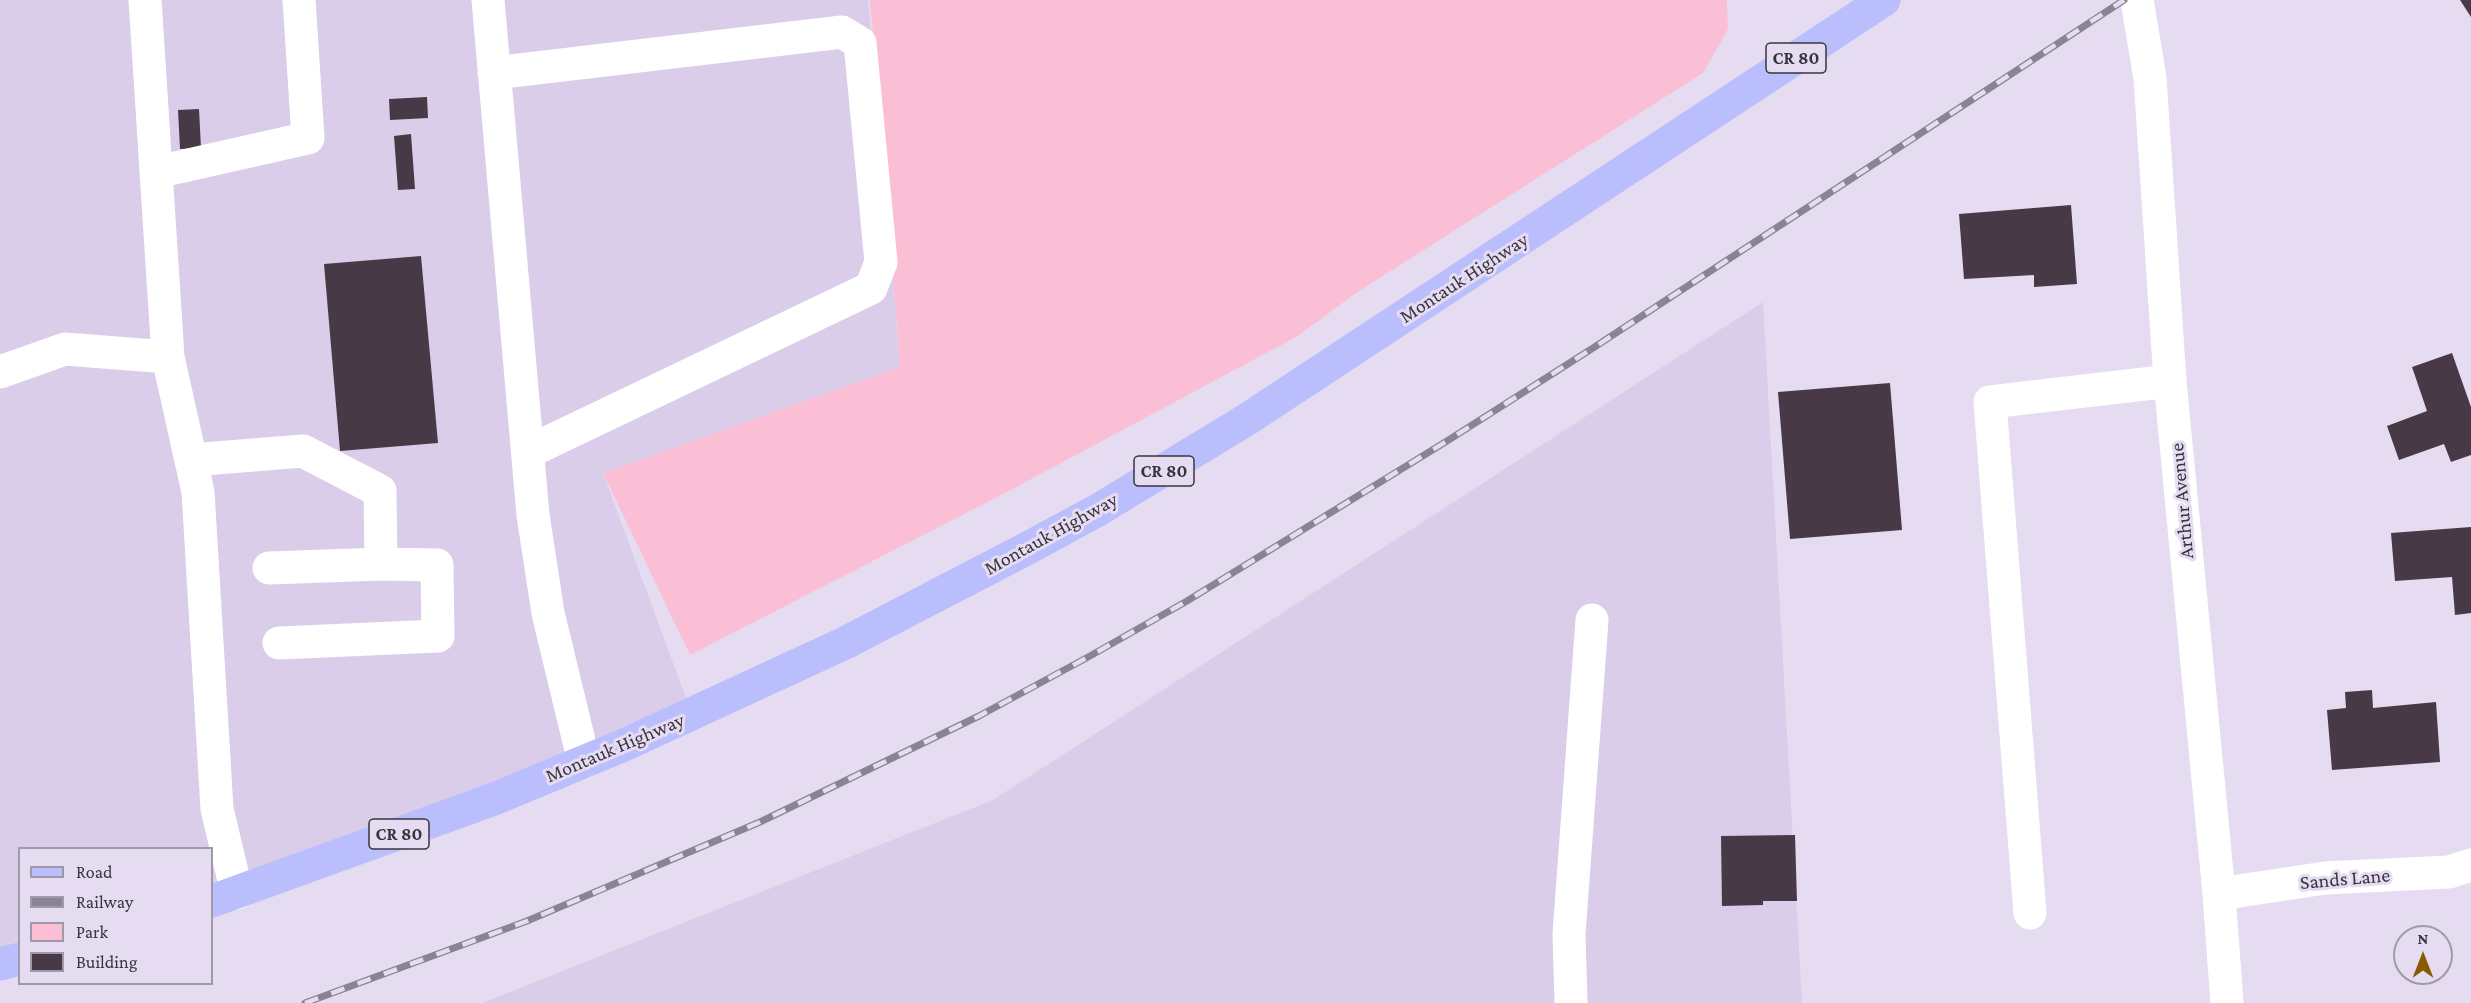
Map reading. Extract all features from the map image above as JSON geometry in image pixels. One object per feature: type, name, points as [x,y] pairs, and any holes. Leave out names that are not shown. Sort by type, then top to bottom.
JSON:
[{"type":"main road","name":"Montauk Highway","points":[[224,897],[494,799],[584,762],[687,717],[855,637],[1016,554],[1143,483],[1326,368],[1884,0]]},
{"type":"main road","points":[[0,964],[18,960]]},
{"type":"street","points":[[145,0],[168,357],[198,492],[224,897]]},
{"type":"street","points":[[157,172],[308,138],[299,0]]},
{"type":"street","points":[[488,0],[533,515],[548,613],[584,762]]},
{"type":"street","name":"Arthur Avenue","points":[[2137,0],[2150,78],[2170,381],[2219,894],[2227,1003]]},
{"type":"street","points":[[494,73],[842,32],[860,43],[881,262],[871,288],[528,452]]},
{"type":"street","points":[[0,372],[65,349],[168,357]]},
{"type":"street","points":[[2030,913],[1990,402],[2170,381]]},
{"type":"street","points":[[191,460],[303,451],[380,491],[381,564]]},
{"type":"street","points":[[269,568],[381,564],[437,565],[438,636],[279,643]]},
{"type":"street","points":[[1571,1003],[1569,934],[1592,620]]},
{"type":"street","name":"Sands Lane","points":[[2219,894],[2325,878],[2449,872],[2471,865]]},
{"type":"shaded area","points":[[0,0],[868,0],[900,367],[603,473],[693,717],[213,901],[213,847],[18,847],[18,959],[0,964]]},
{"type":"shaded area","points":[[1763,302],[1802,1003],[482,1003],[993,800]]},
{"type":"green space","points":[[870,0],[1727,0],[1728,29],[1703,73],[1356,293],[1298,336],[1005,493],[690,655],[603,473],[900,367]]},
{"type":"building","points":[[2460,0],[2471,0],[2471,17]]},
{"type":"building","points":[[427,97],[428,118],[390,120],[389,99]]},
{"type":"building","points":[[199,109],[201,148],[180,149],[178,110]]},
{"type":"building","points":[[411,134],[415,189],[398,190],[394,136]]},
{"type":"building","points":[[2071,205],[2077,284],[2034,287],[2034,275],[1964,279],[1959,214]]},
{"type":"building","points":[[421,256],[438,443],[340,451],[324,264]]},
{"type":"building","points":[[2452,353],[2471,407],[2471,455],[2451,462],[2444,444],[2399,460],[2387,426],[2427,411],[2412,367]]},
{"type":"building","points":[[1890,383],[1902,530],[1790,539],[1778,392]]},
{"type":"building","points":[[2471,527],[2471,613],[2455,615],[2452,577],[2395,581],[2391,533]]},
{"type":"building","points":[[2372,690],[2373,708],[2436,702],[2440,762],[2332,770],[2327,710],[2346,708],[2345,692]]},
{"type":"building","points":[[1795,835],[1797,901],[1763,901],[1763,905],[1722,906],[1721,836]]},
{"type":"railway","points":[[305,1003],[527,921],[760,822],[979,716],[1090,656],[1187,601],[1447,441],[2124,0]]}]
